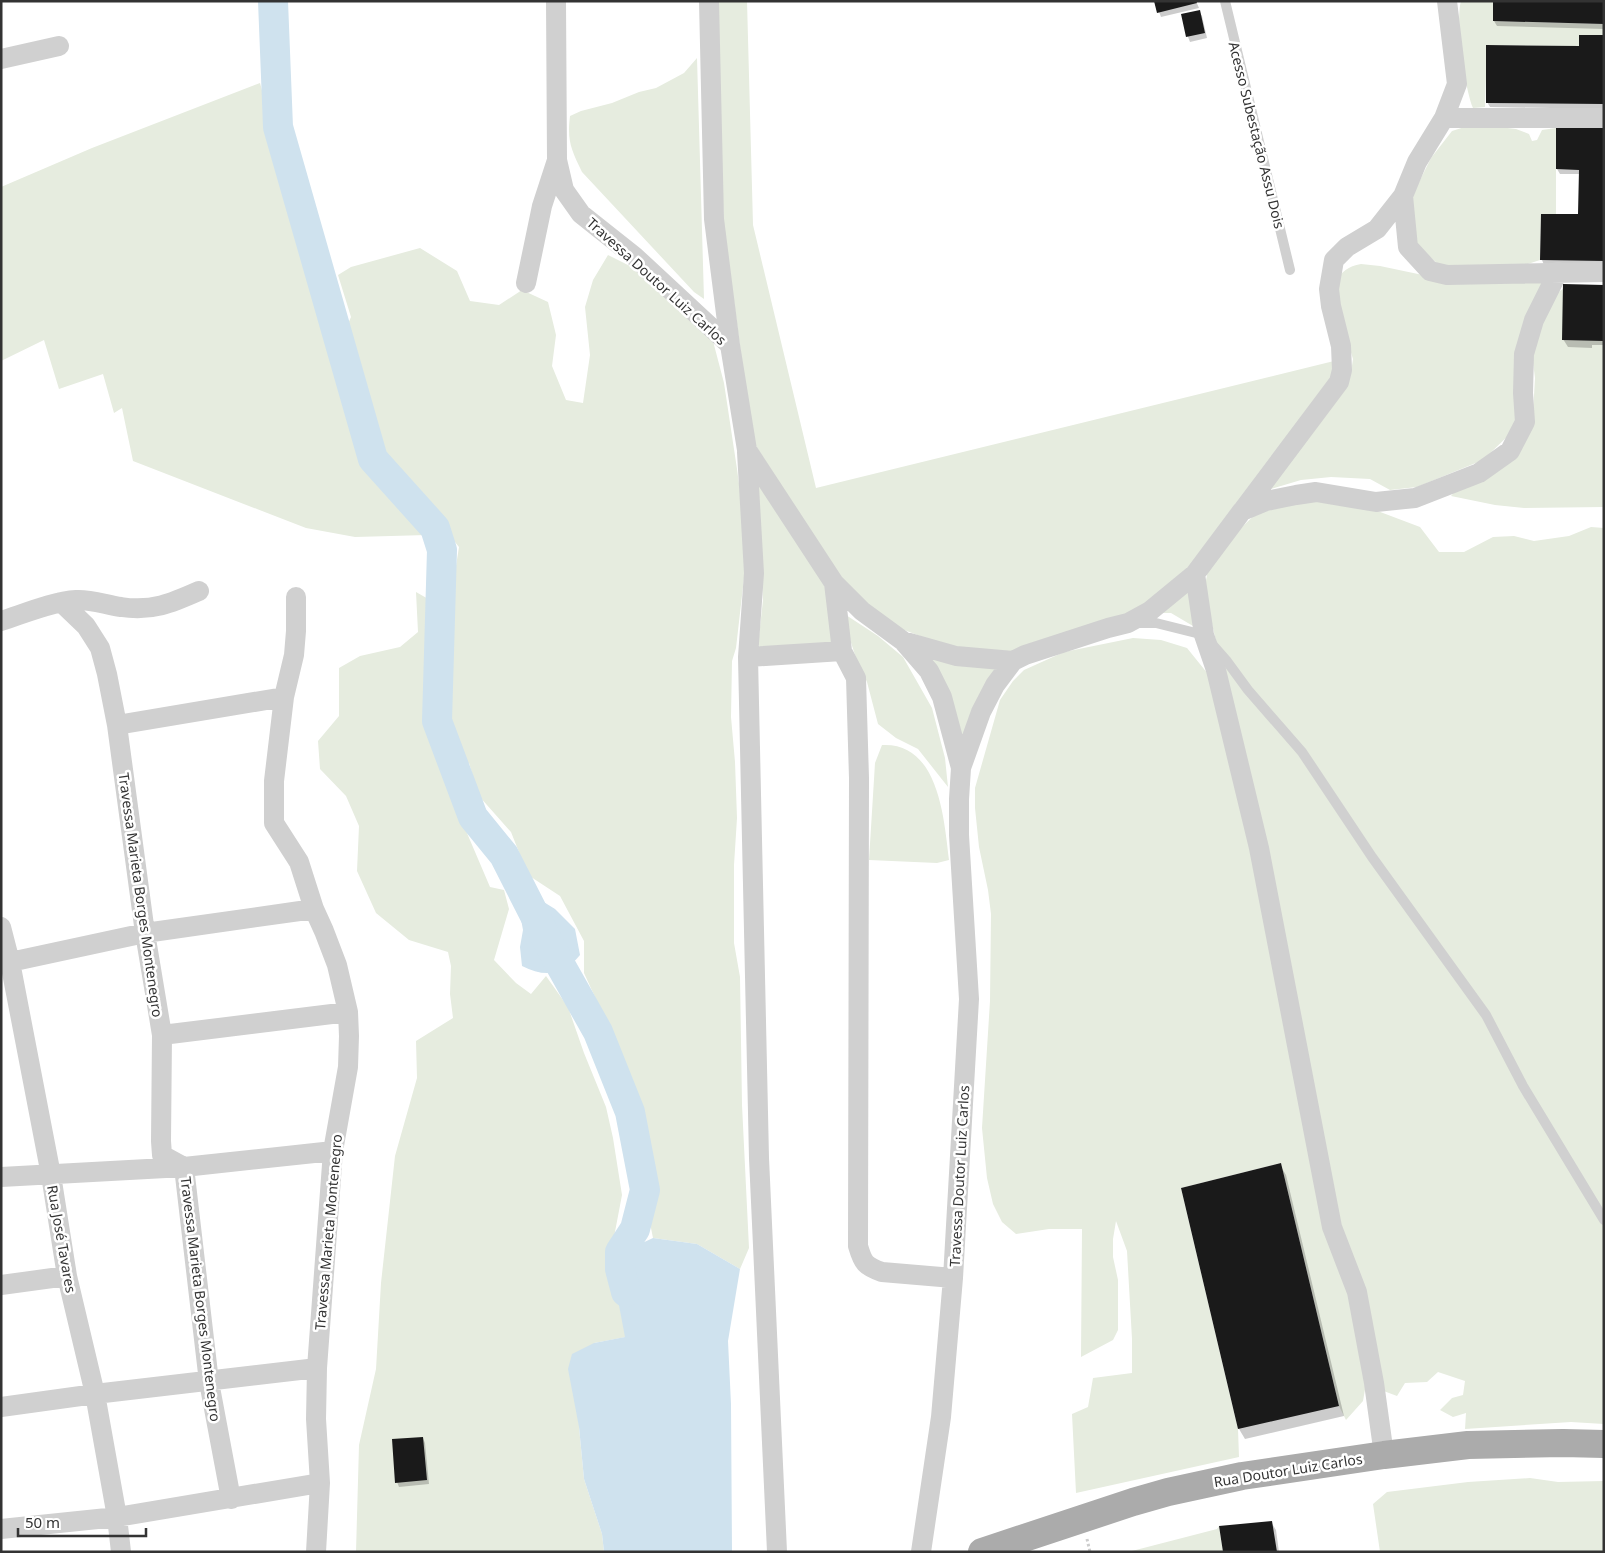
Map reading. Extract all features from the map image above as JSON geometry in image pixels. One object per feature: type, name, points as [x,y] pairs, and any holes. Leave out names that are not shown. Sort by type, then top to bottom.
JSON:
[{"type":"main road","name":"Rua Doutor Luiz Carlos","points":[[982,1552],[1133,1502],[1168,1492],[1242,1476],[1384,1455],[1468,1445],[1604,1444]]},
{"type":"street","points":[[526,283],[542,206],[557,160],[556,1]]},
{"type":"street","points":[[709,1],[714,219],[730,345]]},
{"type":"street","points":[[961,768],[981,712],[995,684],[1013,661],[1025,655],[1128,623],[1150,611],[1195,574],[1339,382],[1342,370],[1341,346],[1331,306],[1329,289],[1334,260],[1347,247],[1377,229],[1403,196],[1417,162],[1444,118],[1457,84],[1449,4]]},
{"type":"street","points":[[1,59],[59,46]]},
{"type":"street","points":[[1444,118],[1604,118]]},
{"type":"street","name":"Travessa Doutor Luiz Carlos","points":[[557,160],[564,190],[581,214],[634,256],[730,345],[746,450],[834,583],[862,611],[902,641]]},
{"type":"street","points":[[1403,196],[1408,247],[1430,271],[1447,275],[1604,272]]},
{"type":"street","points":[[1242,511],[1266,501],[1296,494],[1316,492],[1376,502],[1415,498],[1479,473],[1510,451],[1525,422],[1523,393],[1524,354],[1534,320],[1558,272]]},
{"type":"street","points":[[746,450],[754,573],[748,657],[759,1158],[777,1552]]},
{"type":"street","points":[[1195,574],[1204,635],[1216,670],[1259,848],[1332,1227],[1358,1292],[1384,1455]]},
{"type":"street","points":[[834,583],[842,651],[856,678],[859,778],[858,1246],[863,1262],[876,1270],[953,1278]]},
{"type":"street","points":[[1,621],[61,602],[76,600],[122,608],[147,609],[171,603],[199,590]]},
{"type":"street","name":"Travessa Marieta Montenegro","points":[[296,597],[294,655],[284,697],[274,781],[274,823],[299,862],[314,909],[337,965],[348,1012],[348,1066],[333,1151],[317,1368],[316,1419],[320,1484],[316,1552]]},
{"type":"street","name":"Travessa Marieta Borges Montenegro","points":[[61,602],[86,626],[100,648],[108,674],[145,933],[162,1035],[162,1155],[184,1167],[209,1382],[231,1499]]},
{"type":"street","points":[[902,641],[956,656],[1013,661]]},
{"type":"street","points":[[902,641],[929,671],[942,697],[961,768]]},
{"type":"street","points":[[748,657],[842,651]]},
{"type":"street","points":[[116,725],[284,697]]},
{"type":"street","name":"Travessa Doutor Luiz Carlos","points":[[921,1552],[941,1417],[953,1278],[970,999],[959,835],[961,768]]},
{"type":"street","points":[[6,963],[145,933],[314,909]]},
{"type":"street","name":"Rua José Tavares","points":[[1,927],[6,963],[50,1175],[67,1276],[95,1394],[117,1517],[121,1552]]},
{"type":"street","points":[[162,1035],[348,1012]]},
{"type":"street","points":[[1,1177],[184,1167],[333,1151]]},
{"type":"street","points":[[1,1285],[67,1276]]},
{"type":"street","points":[[1,1407],[317,1368]]},
{"type":"street","points":[[1,1528],[117,1517],[320,1484]]},
{"type":"lane","name":"Acesso Subestação Assu Dois","points":[[1225,1],[1290,270]]},
{"type":"lane","points":[[1128,623],[1156,623],[1204,635],[1226,660],[1248,690],[1302,752],[1372,857],[1486,1015],[1523,1086],[1604,1220]]},
{"type":"shaded area","points":[[714,1],[747,1],[753,225],[816,488],[1334,361],[1333,378],[1184,578],[1135,615],[1020,650],[986,657],[891,625],[836,574],[756,446],[749,415],[724,226]]},
{"type":"shaded area","points":[[1461,1],[1493,1],[1493,21],[1604,24],[1604,35],[1579,35],[1579,46],[1487,45],[1485,107],[1473,108],[1467,86],[1460,39],[1459,11]]},
{"type":"shaded area","points":[[697,58],[704,299],[694,292],[582,172],[573,151],[569,132],[570,116],[656,88],[684,73]]},
{"type":"shaded area","points":[[260,83],[329,332],[369,466],[427,535],[355,537],[306,528],[133,461],[122,408],[114,413],[103,374],[59,389],[44,340],[1,361],[1,187],[92,148]]},
{"type":"shaded area","points":[[1474,124],[1516,129],[1529,134],[1532,141],[1537,140],[1542,130],[1556,128],[1556,214],[1541,214],[1540,260],[1512,269],[1440,266],[1414,242],[1410,200],[1431,158],[1452,131]]},
{"type":"shaded area","points":[[420,248],[457,271],[470,301],[499,305],[522,290],[548,302],[556,335],[552,366],[566,400],[583,403],[590,355],[585,307],[593,280],[608,255],[648,275],[713,341],[724,383],[744,521],[744,578],[736,648],[732,661],[731,717],[737,818],[734,865],[734,943],[740,977],[742,1105],[749,1248],[740,1269],[697,1244],[653,1238],[649,1218],[656,1172],[632,1078],[584,973],[584,941],[560,896],[528,875],[511,832],[479,796],[469,763],[461,768],[444,721],[446,629],[459,547],[381,461],[349,347],[347,326],[351,317],[338,275],[351,267]]},
{"type":"shaded area","points":[[1361,264],[1380,266],[1456,282],[1548,278],[1516,419],[1511,433],[1483,460],[1417,487],[1390,490],[1370,479],[1331,477],[1301,480],[1264,491],[1351,372],[1353,359],[1342,323],[1334,282],[1352,266]]},
{"type":"shaded area","points":[[1563,289],[1604,341],[1604,507],[1524,508],[1495,505],[1451,496],[1456,490],[1483,473],[1533,413],[1535,378],[1532,354],[1552,296]]},
{"type":"shaded area","points":[[757,479],[825,582],[836,641],[826,644],[762,649],[758,645],[763,600]]},
{"type":"shaded area","points":[[1298,498],[1375,510],[1420,527],[1439,552],[1464,552],[1493,537],[1514,536],[1534,541],[1569,536],[1591,527],[1604,528],[1604,1424],[1571,1422],[1465,1429],[1466,1413],[1453,1417],[1440,1410],[1452,1398],[1463,1395],[1465,1381],[1438,1372],[1427,1382],[1405,1383],[1397,1396],[1381,1390],[1338,1224],[1224,674],[1204,591],[1209,564],[1226,542],[1262,508]]},
{"type":"shaded area","points":[[1189,587],[1193,626],[1171,613],[1156,613]]},
{"type":"shaded area","points":[[416,592],[430,600],[430,686],[434,745],[455,805],[490,887],[504,890],[509,909],[494,960],[516,983],[531,994],[546,976],[568,1007],[606,1107],[613,1138],[622,1195],[610,1258],[626,1337],[594,1343],[579,1427],[584,1479],[602,1534],[604,1552],[356,1552],[359,1445],[376,1369],[381,1283],[395,1156],[417,1078],[416,1041],[453,1018],[450,994],[451,966],[448,952],[409,940],[376,913],[357,871],[359,826],[346,796],[320,769],[318,741],[339,716],[339,668],[360,656],[400,647],[418,632]]},
{"type":"shaded area","points":[[846,615],[878,636],[903,657],[932,708],[945,758],[948,787],[918,749],[896,738],[878,724],[867,682],[848,633]]},
{"type":"shaded area","points":[[1133,638],[1161,640],[1187,648],[1208,674],[1225,731],[1348,1283],[1367,1378],[1363,1401],[1346,1420],[1339,1406],[1281,1163],[1181,1188],[1238,1429],[1239,1457],[1076,1493],[1072,1414],[1088,1407],[1093,1378],[1132,1373],[1127,1251],[1116,1221],[1113,1257],[1118,1280],[1118,1330],[1113,1340],[1081,1357],[1082,1229],[1049,1229],[1016,1234],[1002,1222],[993,1204],[987,1178],[982,1128],[990,1001],[991,914],[979,847],[975,788],[1000,700],[1013,681],[1024,670],[1064,652]]},
{"type":"shaded area","points":[[926,658],[1005,664],[962,738]]},
{"type":"shaded area","points":[[882,745],[901,747],[916,756],[927,769],[941,805],[949,860],[937,863],[869,860],[875,763]]},
{"type":"shaded area","points":[[1530,1478],[1558,1482],[1604,1481],[1604,1552],[1380,1552],[1373,1504],[1387,1492],[1468,1482]]},
{"type":"shaded area","points":[[1219,1526],[1223,1552],[1128,1552],[1217,1529]]},
{"type":"water","points":[[534,896],[555,909],[575,929],[580,955],[574,962],[561,970],[546,973],[530,970],[522,966],[520,947],[523,930],[519,908]]},
{"type":"water","points":[[653,1238],[697,1244],[740,1269],[728,1341],[731,1404],[732,1552],[604,1552],[602,1534],[584,1479],[579,1427],[568,1369],[572,1354],[594,1343],[625,1337],[610,1258]]},
{"type":"building","points":[[1154,1],[1196,1],[1197,3],[1157,13]]},
{"type":"building","points":[[1493,1],[1604,1],[1604,24],[1493,21]]},
{"type":"building","points":[[1200,10],[1205,33],[1186,37],[1181,14]]},
{"type":"building","points":[[1579,35],[1604,35],[1604,104],[1486,103],[1486,45],[1579,46]]},
{"type":"building","points":[[1556,123],[1604,124],[1604,261],[1540,260],[1541,214],[1578,214],[1579,170],[1556,169]]},
{"type":"building","points":[[1563,284],[1604,285],[1604,341],[1562,340]]},
{"type":"building","points":[[1281,1163],[1339,1406],[1238,1429],[1181,1188]]},
{"type":"building","points":[[423,1437],[427,1480],[395,1483],[392,1439]]},
{"type":"building","points":[[1272,1521],[1277,1552],[1223,1552],[1219,1526]]},
{"type":"waterway","points":[[273,1],[278,127],[373,459],[435,528],[442,550],[437,721],[473,817],[504,855],[557,959],[598,1032],[630,1112],[645,1190],[635,1229],[620,1252],[620,1269],[626,1292]]}]
